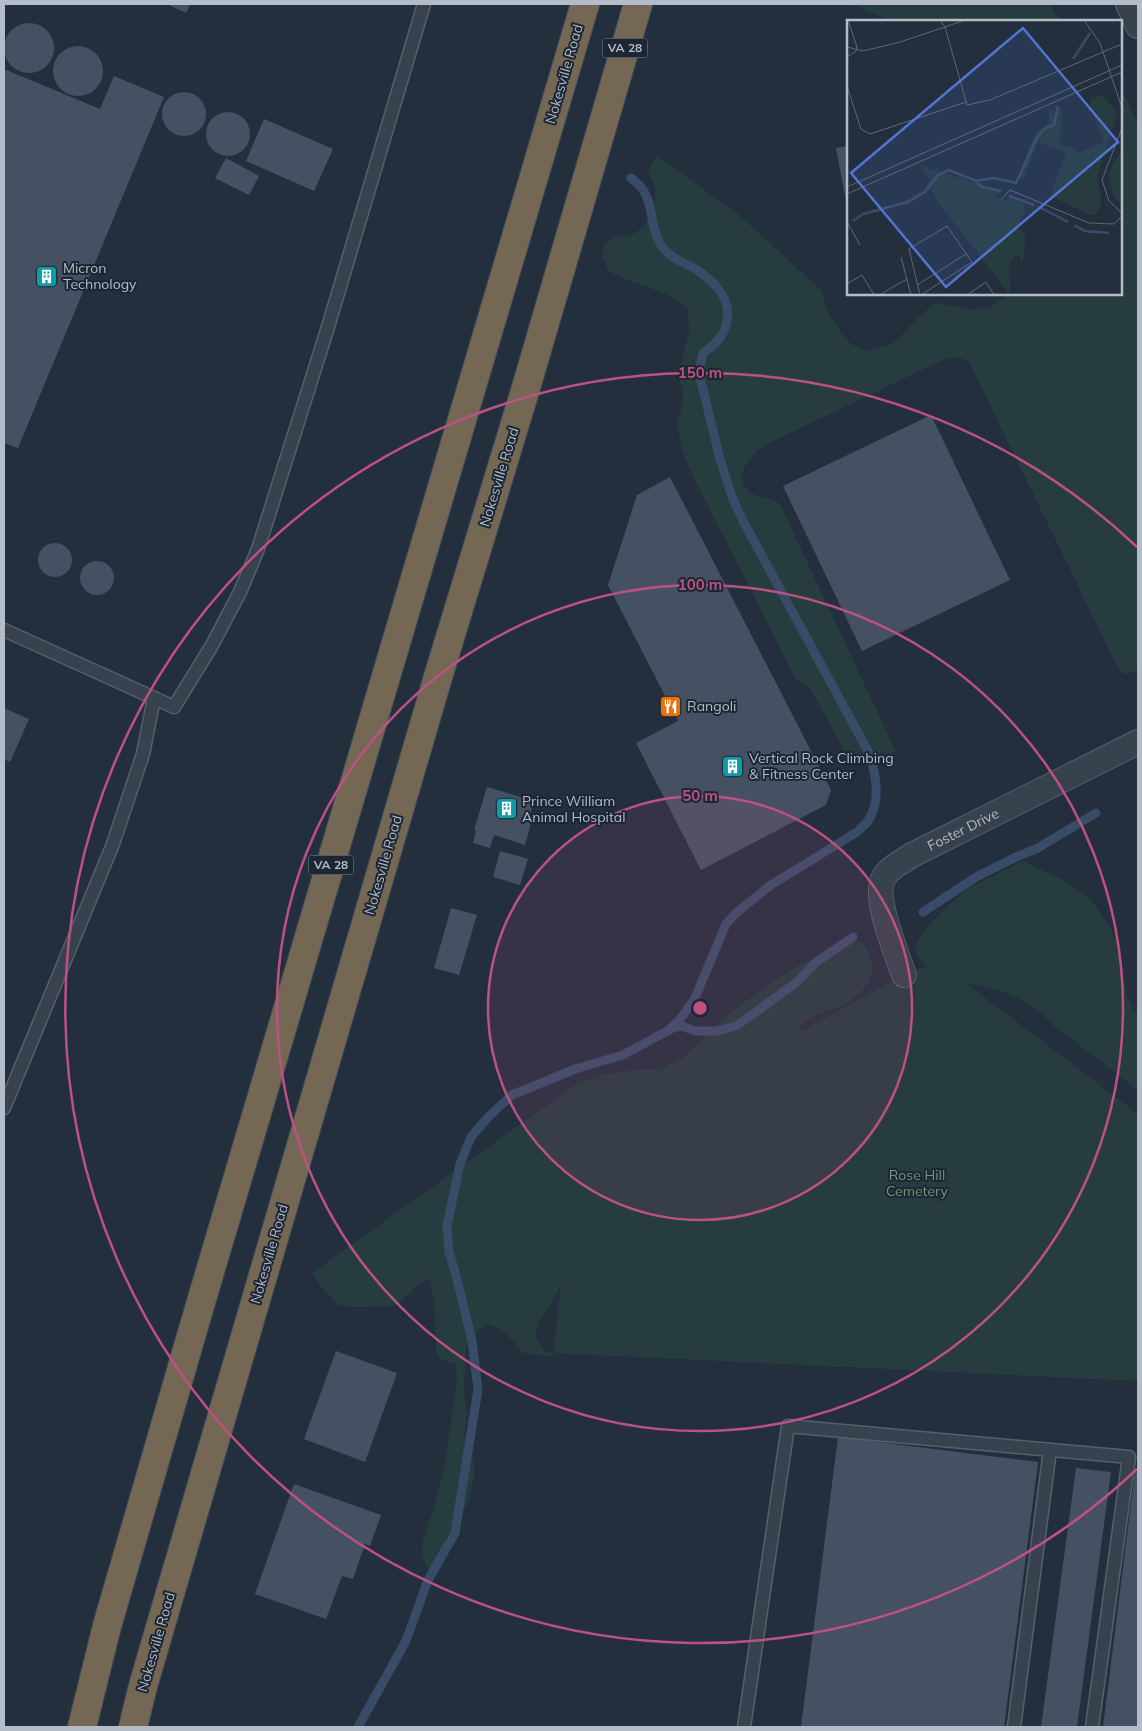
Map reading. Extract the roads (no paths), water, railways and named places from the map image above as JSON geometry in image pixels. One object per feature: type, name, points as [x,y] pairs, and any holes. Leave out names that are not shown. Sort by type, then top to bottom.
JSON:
[{"type":"highway","name":"Nokesville Road","points":[[82,1727],[107,1626],[585,4]]},
{"type":"highway","name":"Nokesville Road","points":[[133,1727],[143,1686],[256,1298],[638,4]]},
{"type":"street","points":[[1128,4],[1138,26]]},
{"type":"street","name":"Foster Drive","points":[[904,975],[880,897],[880,886],[888,872],[912,855],[1138,742]]},
{"type":"lane","points":[[4,630],[174,707],[211,647],[240,592],[258,549],[328,327],[424,4]]},
{"type":"lane","points":[[4,1108],[113,844],[143,754],[154,698]]},
{"type":"lane","points":[[744,1727],[788,1426],[1128,1457],[1092,1727]]},
{"type":"lane","points":[[1014,1727],[1050,1450]]},
{"type":"waterway","points":[[358,1727],[406,1641],[428,1580],[455,1533],[478,1389],[472,1341],[449,1252],[447,1226],[460,1164],[471,1137],[490,1115],[512,1095],[575,1069],[623,1055],[669,1030],[681,1018],[695,998],[726,924],[736,913],[771,885],[857,832],[868,821],[875,804],[875,777],[868,751],[743,521],[732,497],[720,459],[699,373],[703,353],[722,335],[726,326],[728,312],[723,296],[719,289],[706,277],[664,249],[657,236],[645,193],[631,178]]},
{"type":"waterway","points":[[923,912],[976,877],[1038,848],[1096,813]]},
{"type":"waterway","points":[[670,1029],[681,1026],[696,1031],[717,1031],[736,1026],[796,983],[815,963],[853,937]]},
{"type":"place","name":"Micron Technology","points":[[47,276]]},
{"type":"place","name":"Rangoli","points":[[671,706]]},
{"type":"place","name":"Vertical Rock Climbing & Fitness Center","points":[[733,766]]},
{"type":"place","name":"Prince William Animal Hospital","points":[[506,809]]},
{"type":"park label","name":"Rose Hill Cemetery","points":[[917,1184]]}]
